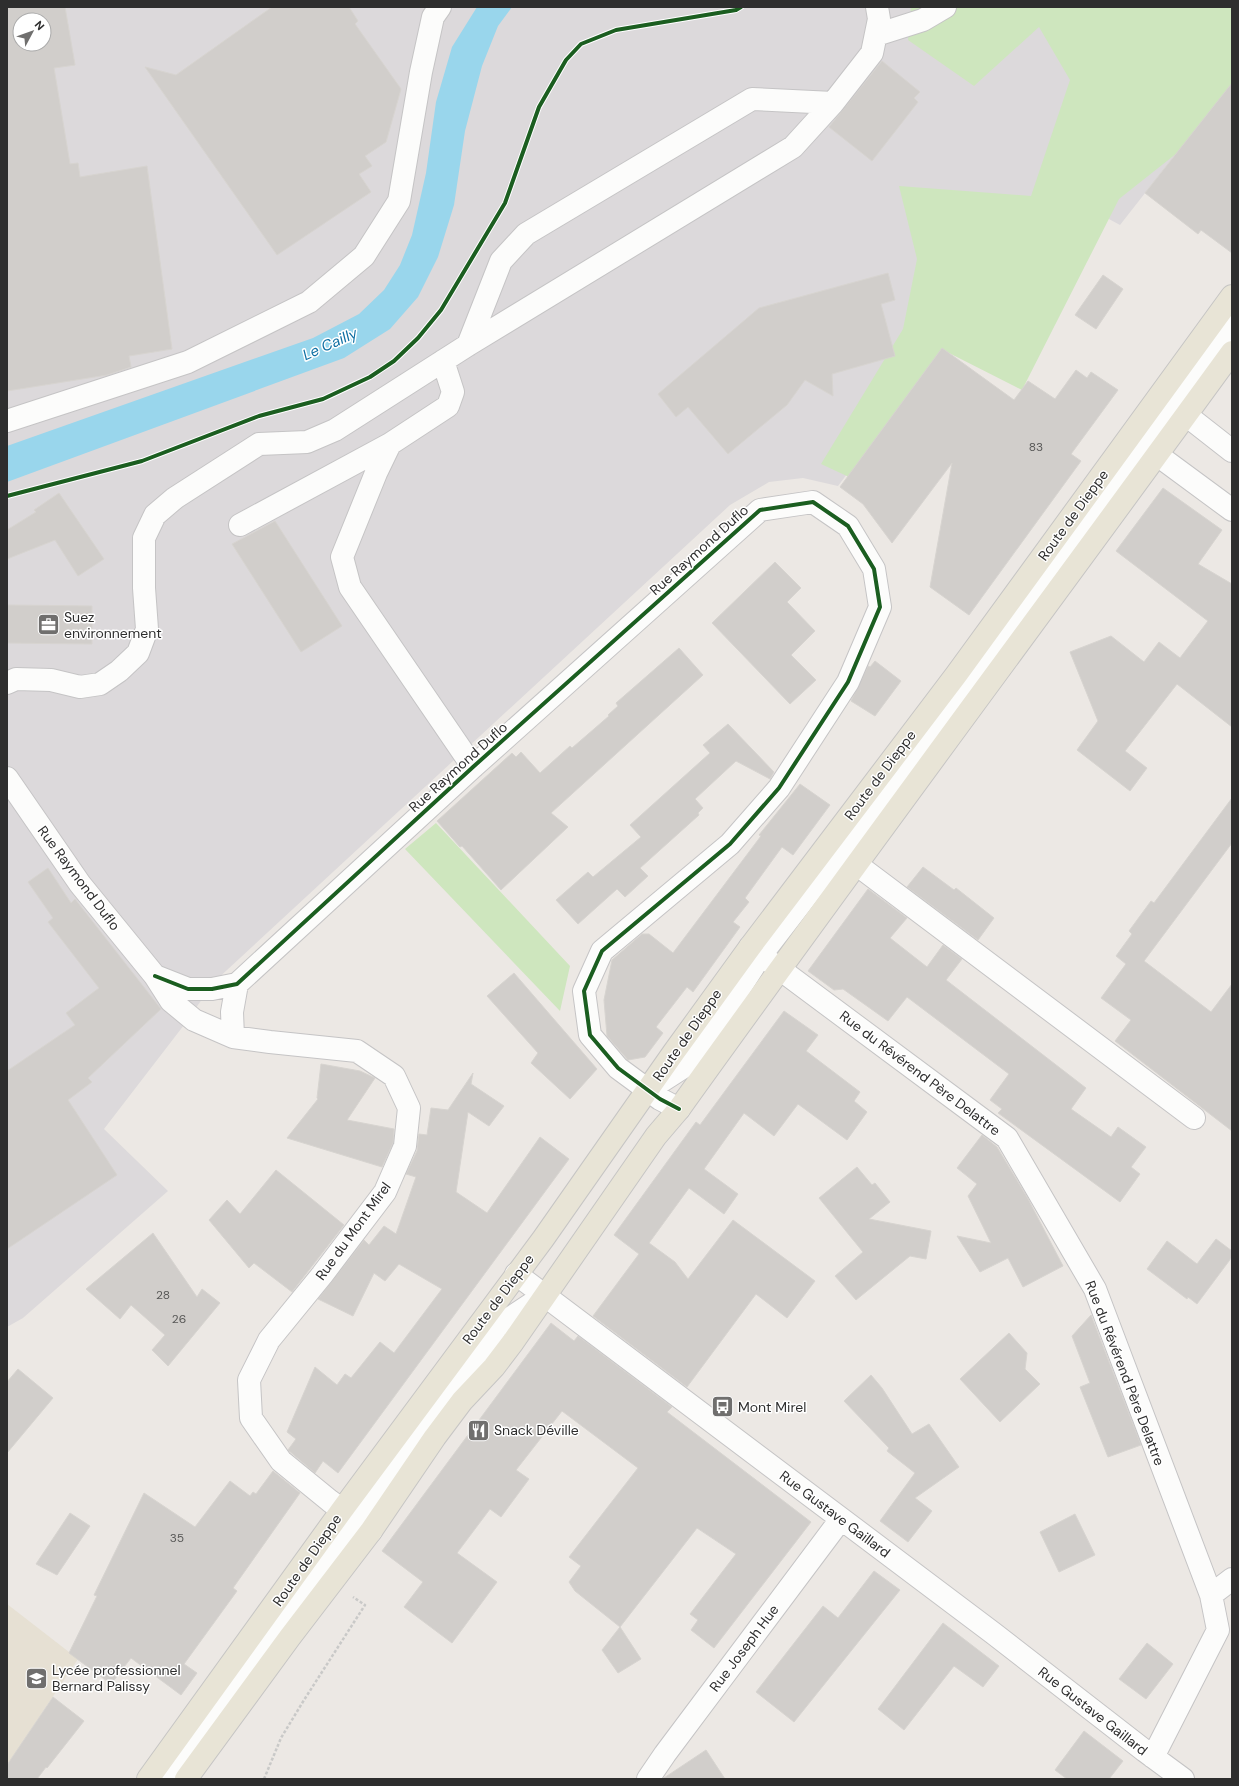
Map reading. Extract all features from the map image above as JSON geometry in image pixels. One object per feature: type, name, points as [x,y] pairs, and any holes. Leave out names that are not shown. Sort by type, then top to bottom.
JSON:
[{"type":"main road","name":"Route de Dieppe","points":[[186,1779],[332,1581],[357,1521],[516,1274],[674,1052],[756,951],[1232,296]]},
{"type":"main road","name":"Route de Dieppe","points":[[148,1779],[357,1521],[440,1431],[462,1401],[494,1367],[656,1136],[679,1109],[856,864],[1232,352]]},
{"type":"street","points":[[7,421],[188,362],[309,302],[364,256],[399,201],[421,72],[433,17],[440,7]]},
{"type":"street","points":[[7,683],[16,679],[51,680],[80,687],[100,684],[119,672],[138,654],[147,628],[144,588],[144,538],[155,515],[175,498],[259,444],[307,442],[335,430],[468,345],[793,147],[833,103],[872,53],[879,19],[877,7]]},
{"type":"street","points":[[876,35],[923,20],[944,7]]},
{"type":"street","points":[[468,345],[501,261],[526,234],[752,99],[833,103]]},
{"type":"street","points":[[756,951],[936,728],[1232,325]]},
{"type":"street","points":[[240,525],[390,444],[448,406],[453,392],[443,361]]},
{"type":"street","points":[[1186,414],[1232,451]]},
{"type":"street","points":[[390,444],[376,473],[342,557],[350,587],[474,767]]},
{"type":"street","points":[[1156,454],[1232,510]]},
{"type":"street","name":"Rue Raymond Duflo","points":[[155,976],[188,989],[212,989],[237,984],[474,767],[760,510],[813,502],[848,526],[874,569],[880,607],[848,682],[780,788],[730,844],[602,951],[584,991],[590,1035],[618,1068],[648,1090],[679,1109]]},
{"type":"street","name":"Rue Raymond Duflo","points":[[7,778],[80,884],[155,976],[171,1001],[194,1020]]},
{"type":"street","points":[[856,864],[1194,1118]]},
{"type":"street","name":"Rue du Révérend Père Delattre","points":[[756,951],[1007,1138],[1095,1289],[1211,1594],[1218,1630],[1153,1757]]},
{"type":"street","points":[[233,1037],[232,1012],[237,984]]},
{"type":"street","name":"Rue du Mont Mirel","points":[[194,1020],[233,1037],[357,1051],[394,1076],[409,1108],[404,1146],[385,1192],[322,1275],[269,1340],[249,1380],[251,1418],[281,1461],[357,1521]]},
{"type":"street","name":"Rue Gustave Gaillard","points":[[516,1274],[1183,1779]]},
{"type":"street","name":"Rue Joseph Hue","points":[[648,1779],[665,1754],[841,1519]]},
{"type":"street","points":[[167,1779],[357,1521]]},
{"type":"street","points":[[1211,1594],[1232,1579]]},
{"type":"path","points":[[264,1779],[281,1738],[365,1605],[332,1581]]},
{"type":"shaded area","points":[[7,7],[1232,7],[1225,91],[1120,225],[1059,192],[838,486],[803,478],[769,482],[730,505],[214,982],[184,1025],[104,1129],[168,1191],[23,1318],[7,1327]]},
{"type":"shaded area","name":"Lycée professionnel Bernard Palissy","points":[[7,1604],[78,1659],[7,1765]]},
{"type":"green space","points":[[911,7],[1232,7],[1232,117],[1220,119],[1119,199],[1022,390],[949,353],[849,477],[821,464],[903,329],[917,259],[899,186],[1031,196],[1070,80],[1039,27],[974,86],[908,40]]},
{"type":"green space","points":[[436,823],[570,966],[560,1011],[405,849]]},
{"type":"water","name":"Le Cailly","points":[[477,7],[512,7],[498,26],[482,66],[465,131],[454,205],[438,257],[418,297],[390,329],[344,358],[7,482],[7,446],[313,338],[359,314],[384,290],[400,265],[412,235],[426,173],[436,102],[452,47]]},
{"type":"building","points":[[7,7],[65,7],[75,65],[54,68],[70,164],[78,163],[80,177],[147,166],[172,349],[129,356],[131,367],[107,375],[7,391]]},
{"type":"building","points":[[272,7],[349,7],[358,21],[355,24],[401,89],[386,142],[365,156],[372,166],[359,174],[371,192],[277,255],[145,67],[176,75]]},
{"type":"building","points":[[882,61],[920,92],[914,98],[918,102],[872,161],[829,127]]},
{"type":"building","points":[[1232,83],[1232,253],[1201,230],[1198,234],[1145,193]]},
{"type":"building","points":[[888,273],[895,300],[881,304],[895,356],[832,374],[833,396],[805,380],[787,405],[728,454],[688,407],[676,417],[658,394],[759,308]]},
{"type":"building","points":[[1103,275],[1123,289],[1096,329],[1075,315]]},
{"type":"building","points":[[942,348],[1014,400],[1028,381],[1055,399],[1076,370],[1087,378],[1091,372],[1118,390],[1071,454],[1081,461],[969,615],[930,587],[952,463],[892,543],[863,504],[840,487]]},
{"type":"building","points":[[1163,488],[1222,530],[1198,564],[1232,584],[1232,727],[1177,684],[1125,751],[1147,768],[1130,791],[1077,750],[1098,721],[1070,652],[1111,636],[1144,662],[1159,642],[1180,658],[1208,621],[1116,551]]},
{"type":"building","points":[[59,493],[104,559],[78,576],[55,540],[7,559],[7,530],[36,512],[34,510]]},
{"type":"building","points":[[275,521],[342,626],[301,652],[232,544]]},
{"type":"building","points":[[775,562],[801,588],[787,602],[815,631],[791,655],[816,680],[790,704],[712,623]]},
{"type":"building","name":"Suez environnement","points":[[7,605],[92,606],[92,644],[7,643]]},
{"type":"building","points":[[679,648],[703,675],[551,813],[568,827],[501,890],[462,846],[460,847],[437,821],[512,753],[516,757],[521,752],[540,773],[570,746],[572,748],[609,716],[608,715],[618,706],[616,703]]},
{"type":"building","points":[[875,661],[901,681],[875,716],[851,701],[868,666],[870,667]]},
{"type":"building","points":[[728,724],[774,772],[770,779],[736,761],[695,799],[703,808],[698,813],[699,815],[640,868],[648,876],[625,897],[617,889],[578,924],[556,900],[588,872],[593,877],[641,837],[630,825],[710,753],[703,745]]},
{"type":"building","points":[[800,784],[830,805],[793,855],[782,847],[745,898],[749,902],[733,922],[740,927],[693,992],[687,987],[656,1027],[663,1033],[645,1057],[628,1060],[607,1036],[604,1000],[612,960],[642,934],[649,934],[673,953],[761,836],[759,835]]},
{"type":"building","points":[[1232,798],[1232,843],[1144,961],[1211,1012],[1232,984],[1232,1131],[1115,1041],[1131,1020],[1101,998],[1126,964],[1116,956],[1132,934],[1129,931],[1151,901],[1154,903]]},
{"type":"building","points":[[923,867],[954,890],[956,888],[994,918],[978,940],[907,887]]},
{"type":"building","points":[[48,868],[71,903],[75,899],[161,1009],[88,1078],[92,1082],[68,1100],[117,1175],[7,1249],[7,1071],[75,1025],[66,1013],[99,988],[48,922],[53,918],[28,882]]},
{"type":"building","points":[[868,889],[907,918],[890,938],[927,967],[943,945],[962,959],[946,980],[1086,1088],[1071,1109],[1111,1137],[1118,1127],[1146,1147],[1131,1167],[1140,1174],[1120,1202],[998,1113],[1002,1109],[990,1100],[1009,1074],[907,997],[888,1021],[843,989],[834,990],[808,971]]},
{"type":"building","points":[[514,973],[597,1069],[570,1099],[531,1063],[538,1053],[487,996]]},
{"type":"building","points":[[784,1011],[818,1035],[806,1051],[860,1092],[854,1101],[867,1112],[847,1140],[798,1104],[774,1136],[744,1113],[704,1169],[738,1194],[724,1214],[689,1188],[649,1243],[675,1262],[688,1279],[733,1220],[815,1281],[787,1318],[756,1294],[687,1387],[593,1316],[639,1254],[614,1235],[696,1122],[700,1125]]},
{"type":"building","points":[[321,1064],[360,1071],[375,1078],[347,1120],[394,1129],[393,1143],[382,1167],[287,1138],[318,1099]]},
{"type":"building","points":[[473,1073],[471,1084],[504,1106],[489,1126],[468,1112],[456,1192],[487,1213],[540,1137],[569,1159],[338,1473],[323,1461],[315,1473],[288,1450],[296,1439],[287,1432],[315,1367],[337,1385],[345,1374],[351,1378],[380,1342],[394,1353],[442,1289],[399,1264],[385,1281],[374,1273],[353,1316],[318,1299],[364,1240],[369,1245],[384,1226],[396,1234],[416,1177],[406,1174],[417,1151],[419,1134],[427,1135],[431,1108],[448,1110]]},
{"type":"building","points":[[982,1135],[997,1147],[1027,1197],[1063,1266],[1023,1287],[1008,1258],[980,1272],[957,1236],[991,1243],[968,1196],[977,1184],[957,1168]]},
{"type":"building","points":[[857,1167],[872,1185],[875,1183],[890,1202],[869,1219],[931,1231],[926,1259],[910,1256],[856,1300],[835,1276],[863,1252],[819,1198]]},
{"type":"building","points":[[276,1170],[344,1225],[292,1292],[254,1263],[249,1268],[209,1220],[227,1200],[240,1214]]},
{"type":"building","points":[[153,1233],[197,1297],[202,1289],[220,1303],[168,1366],[152,1350],[165,1335],[131,1305],[120,1319],[86,1289]]},
{"type":"building","points":[[1216,1239],[1232,1251],[1232,1257],[1197,1304],[1188,1297],[1187,1299],[1147,1269],[1167,1241],[1197,1264]]},
{"type":"building","points":[[1091,1315],[1141,1445],[1108,1457],[1080,1387],[1090,1383],[1072,1336]]},
{"type":"building","points":[[551,1323],[574,1341],[578,1336],[672,1407],[667,1412],[811,1522],[714,1648],[691,1630],[698,1620],[690,1614],[736,1554],[697,1528],[620,1627],[575,1591],[569,1582],[581,1566],[569,1557],[638,1468],[562,1411],[516,1470],[529,1479],[501,1517],[490,1509],[457,1553],[497,1582],[452,1643],[404,1607],[423,1582],[382,1551]]},
{"type":"building","points":[[1009,1333],[1027,1353],[1025,1369],[1040,1384],[1000,1422],[960,1379]]},
{"type":"building","points":[[18,1369],[53,1398],[7,1453],[7,1382]]},
{"type":"building","points":[[871,1375],[882,1388],[912,1434],[929,1424],[959,1467],[915,1498],[932,1511],[908,1542],[880,1521],[915,1473],[887,1451],[889,1448],[844,1401]]},
{"type":"building","points":[[273,1471],[300,1493],[233,1588],[237,1591],[184,1664],[197,1673],[181,1695],[131,1658],[111,1684],[69,1653],[97,1596],[94,1595],[144,1493],[195,1527],[230,1481],[250,1496],[253,1492],[256,1494]]},
{"type":"building","points":[[70,1513],[90,1526],[57,1575],[36,1564]]},
{"type":"building","points":[[1075,1514],[1095,1555],[1059,1572],[1040,1532]]},
{"type":"building","points":[[874,1571],[900,1590],[794,1722],[756,1692],[823,1606],[838,1618]]},
{"type":"building","points":[[943,1623],[999,1666],[983,1687],[954,1666],[904,1730],[878,1709]]},
{"type":"building","points":[[620,1627],[641,1659],[618,1673],[602,1650]]},
{"type":"building","points":[[1147,1643],[1173,1664],[1146,1699],[1119,1679]]},
{"type":"building","points":[[53,1697],[84,1721],[37,1779],[7,1779],[7,1765]]},
{"type":"building","points":[[1084,1731],[1123,1761],[1109,1779],[1067,1779],[1055,1770]]},
{"type":"building","points":[[706,1750],[725,1779],[663,1779],[664,1778]]},
{"type":"cycle path","points":[[7,496],[142,461],[259,416],[323,399],[370,377],[394,361],[418,338],[441,310],[505,203],[539,107],[566,60],[581,44],[616,30],[736,10],[741,7]]},
{"type":"cycle path","points":[[155,976],[188,989],[212,989],[237,984],[473,767],[760,510],[813,502],[848,526],[874,569],[880,607],[848,682],[779,788],[730,844],[602,951],[584,991],[590,1035],[618,1068],[660,1099],[679,1109]]},
{"type":"place","name":"Suez environnement","points":[[49,625]]},
{"type":"place","name":"Mont Mirel","points":[[722,1407]]},
{"type":"place","name":"Snack Déville","points":[[478,1430]]},
{"type":"place","name":"Lycée professionnel Bernard Palissy","points":[[36,1678]]}]
